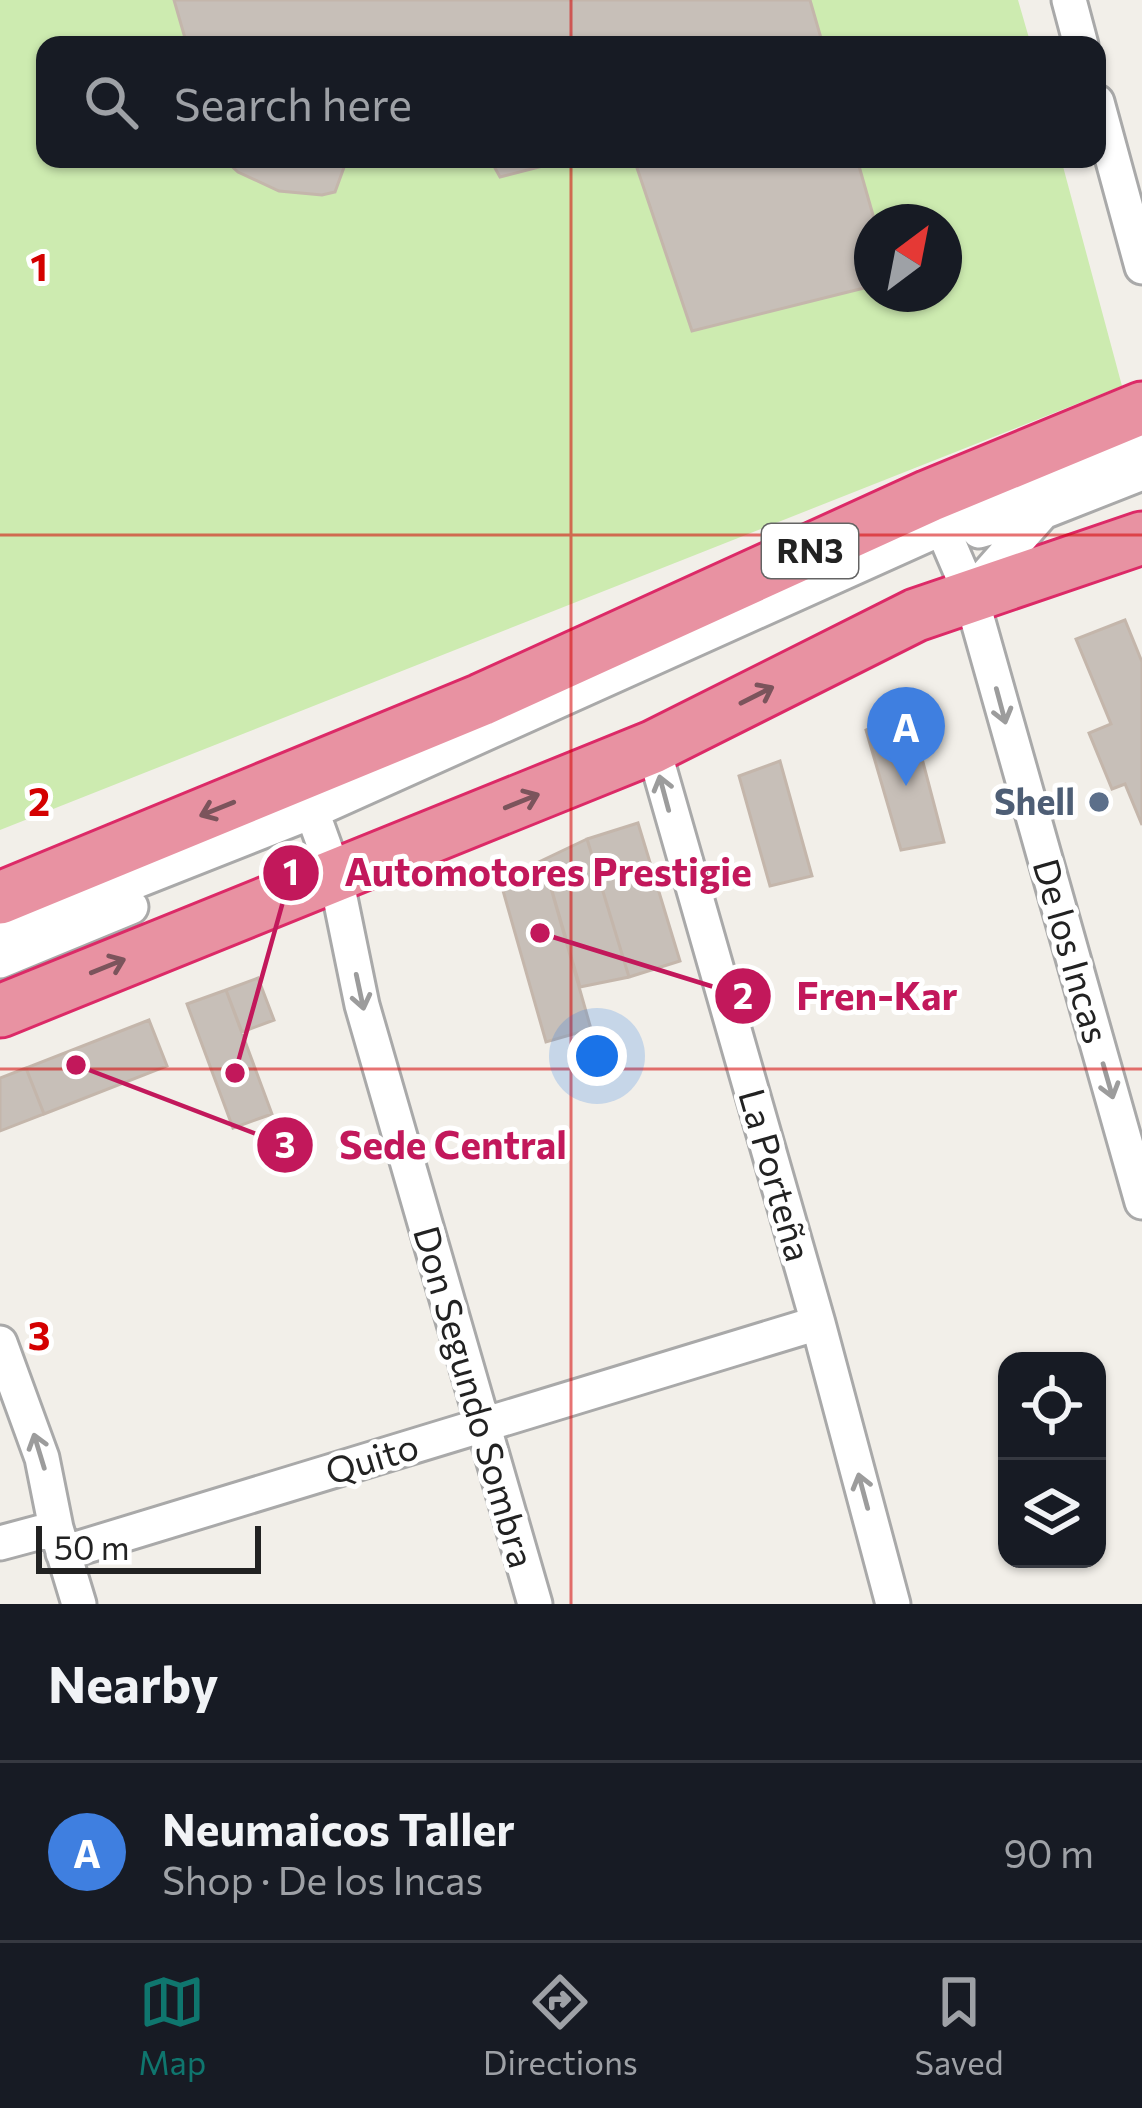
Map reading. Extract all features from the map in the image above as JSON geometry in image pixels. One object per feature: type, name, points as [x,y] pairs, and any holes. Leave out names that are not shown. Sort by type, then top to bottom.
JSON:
[{"type":"highway","name":"RN3","points":[[0,898],[308,802],[481,700],[939,522],[1142,408]]},
{"type":"highway","points":[[0,1011],[652,747],[916,615],[1142,538]]},
{"type":"street","points":[[1069,0],[1079,36]]},
{"type":"street","points":[[1106,135],[1142,267]]},
{"type":"street","points":[[0,962],[308,802],[939,522],[1142,444]]},
{"type":"street","points":[[0,934],[661,652],[939,522],[1043,512],[1142,473]]},
{"type":"street","points":[[970,593],[1043,512]]},
{"type":"street","name":"De los Incas","points":[[939,522],[970,593],[1132,1127],[1142,1202]]},
{"type":"street","points":[[308,802],[661,652]]},
{"type":"street","points":[[481,700],[626,664]]},
{"type":"street","name":"La Porteña","points":[[652,747],[818,1323],[893,1604]]},
{"type":"street","name":"Don Segundo Sombra","points":[[308,802],[336,878],[362,1005],[535,1604]]},
{"type":"street","name":"Quito","points":[[0,1543],[59,1540],[481,1427],[818,1323]]},
{"type":"street","points":[[0,1343],[42,1458],[59,1540],[79,1604]]},
{"type":"green space","points":[[0,0],[1018,0],[1028,36],[36,36],[36,168],[1063,168],[1122,386],[0,830]]},
{"type":"building","points":[[174,0],[810,0],[820,36],[184,36]]},
{"type":"building","points":[[234,168],[344,168],[335,192],[322,195],[279,191]]},
{"type":"building","points":[[495,168],[535,168],[500,177]]},
{"type":"building","points":[[637,168],[860,168],[870,204],[854,204],[854,290],[692,331]]},
{"type":"building","points":[[1125,620],[1142,662],[1142,825],[1125,784],[1112,789],[1089,733],[1111,724],[1076,639]]},
{"type":"building","points":[[909,709],[944,842],[901,850],[866,730]]},
{"type":"building","points":[[780,761],[812,876],[770,886],[739,776]]},
{"type":"building","points":[[638,823],[680,961],[629,977],[587,839]]},
{"type":"building","points":[[587,839],[629,977],[580,987],[543,860]]},
{"type":"building","points":[[543,860],[591,1029],[546,1042],[500,880]]},
{"type":"building","points":[[258,978],[274,1020],[242,1032],[226,990]]},
{"type":"building","points":[[226,990],[272,1114],[233,1128],[187,1004]]},
{"type":"building","points":[[149,1020],[167,1066],[44,1114],[26,1068]]},
{"type":"building","points":[[26,1068],[44,1114],[0,1131],[0,1078]]},
{"type":"place","name":"Neumaicos Taller","points":[[906,786]]},
{"type":"place","name":"Shell","points":[[1099,802]]},
{"type":"place","name":"Fren-Kar","points":[[540,933]]},
{"type":"place","name":"Sede Central","points":[[76,1065]]},
{"type":"place","name":"Automotores Prestigie","points":[[235,1073]]}]
